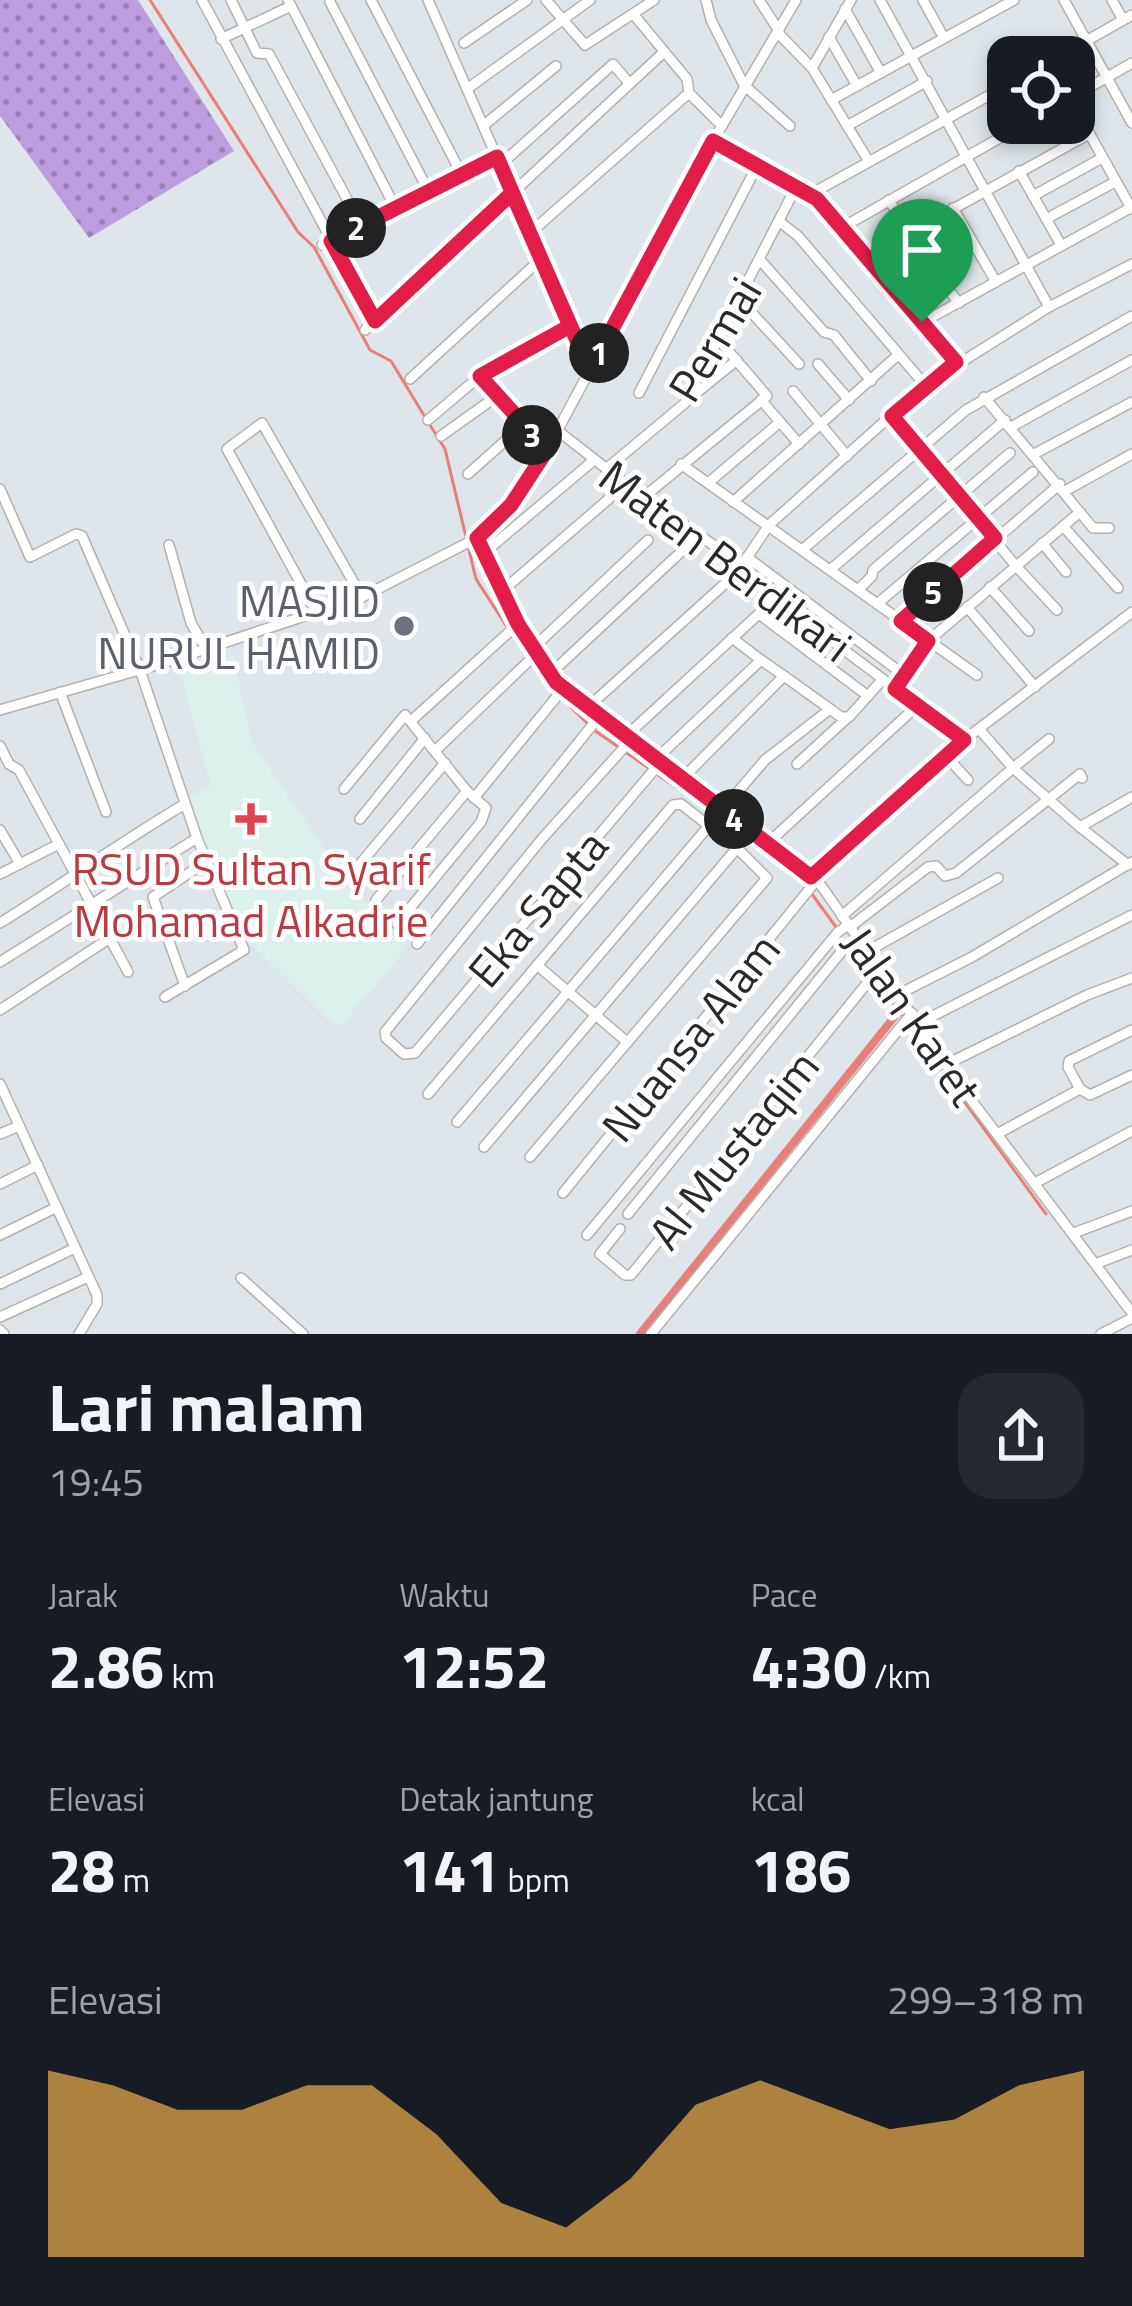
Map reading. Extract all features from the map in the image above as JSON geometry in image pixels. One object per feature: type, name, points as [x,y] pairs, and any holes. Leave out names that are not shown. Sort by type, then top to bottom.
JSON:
[{"type":"street","points":[[202,0],[326,243],[375,321]]},
{"type":"street","points":[[231,0],[257,52],[269,54],[361,225]]},
{"type":"street","points":[[371,0],[461,173]]},
{"type":"street","points":[[428,0],[590,370]]},
{"type":"street","points":[[464,44],[527,0]]},
{"type":"street","points":[[546,0],[585,45],[654,0]]},
{"type":"street","points":[[467,89],[590,0]]},
{"type":"street","points":[[724,0],[708,4],[710,20],[744,85],[790,126]]},
{"type":"street","points":[[759,0],[779,32],[812,68],[868,160]]},
{"type":"street","points":[[0,710],[362,597],[477,539],[511,505],[547,450],[713,141],[796,0]]},
{"type":"street","points":[[880,0],[1049,307]]},
{"type":"street","points":[[938,0],[924,3],[944,38]]},
{"type":"street","points":[[831,100],[1014,0]]},
{"type":"street","points":[[1064,0],[1084,36]]},
{"type":"street","points":[[1095,37],[1129,18],[1112,0]]},
{"type":"street","points":[[330,2],[428,190]]},
{"type":"street","points":[[221,39],[290,3],[395,208]]},
{"type":"street","points":[[812,68],[848,4]]},
{"type":"street","points":[[848,4],[881,73]]},
{"type":"street","points":[[634,15],[687,79],[689,93],[722,126]]},
{"type":"street","points":[[829,37],[857,86]]},
{"type":"street","points":[[365,329],[664,52]]},
{"type":"street","points":[[1095,55],[1132,123]]},
{"type":"street","points":[[1095,84],[1132,63]]},
{"type":"street","points":[[326,243],[461,173],[499,161],[613,64],[629,83]]},
{"type":"street","points":[[483,126],[556,66]]},
{"type":"street","points":[[847,126],[927,81]]},
{"type":"street","points":[[530,232],[689,93]]},
{"type":"street","points":[[808,195],[987,96]]},
{"type":"street","points":[[713,141],[808,195],[843,227],[956,362]]},
{"type":"street","points":[[843,227],[987,144]]},
{"type":"street","points":[[908,234],[1070,144]]},
{"type":"street","points":[[922,322],[1131,207],[1094,144]]},
{"type":"street","points":[[1033,196],[1102,158]]},
{"type":"street","points":[[639,393],[756,168]]},
{"type":"street","points":[[1019,171],[1061,245]]},
{"type":"street","points":[[1046,218],[1115,182]]},
{"type":"street","name":"Permai","points":[[606,469],[685,403],[795,189]]},
{"type":"street","points":[[890,200],[925,261],[958,303]]},
{"type":"street","points":[[953,208],[996,282]]},
{"type":"street","points":[[780,222],[798,236],[925,386]]},
{"type":"street","points":[[925,261],[968,236]]},
{"type":"street","points":[[410,379],[541,259]]},
{"type":"street","points":[[760,260],[824,332],[834,335],[871,381]]},
{"type":"street","points":[[586,708],[742,564],[770,525],[925,386],[956,362],[1132,263]]},
{"type":"street","points":[[740,299],[799,364]]},
{"type":"street","points":[[802,550],[985,397],[1132,316]]},
{"type":"street","points":[[428,420],[480,376],[570,326]]},
{"type":"street","points":[[645,496],[766,396],[718,339]]},
{"type":"street","points":[[733,502],[898,355]]},
{"type":"street","points":[[685,403],[737,360]]},
{"type":"street","points":[[830,570],[1008,424],[1132,360]]},
{"type":"street","points":[[818,364],[849,400]]},
{"type":"street","points":[[480,376],[547,450]]},
{"type":"street","points":[[793,391],[847,456]]},
{"type":"street","points":[[441,436],[496,396]]},
{"type":"street","points":[[985,397],[1093,528],[1109,528]]},
{"type":"street","points":[[761,400],[799,444]]},
{"type":"street","points":[[1034,454],[1132,402]]},
{"type":"street","points":[[892,416],[1057,610]]},
{"type":"street","points":[[708,483],[780,422]]},
{"type":"street","points":[[317,613],[227,449],[262,423],[362,597]]},
{"type":"street","points":[[468,473],[523,425]]},
{"type":"street","name":"Maten Berdikari","points":[[557,430],[742,564],[775,599],[964,740]]},
{"type":"street","points":[[858,590],[873,570],[1010,452]]},
{"type":"street","points":[[901,621],[995,538],[1063,488],[1132,454]]},
{"type":"street","points":[[484,553],[594,460]]},
{"type":"street","points":[[681,464],[977,675]]},
{"type":"street","points":[[877,604],[1033,472]]},
{"type":"street","points":[[502,591],[626,484]]},
{"type":"street","points":[[0,489],[30,557],[82,534],[140,670],[197,838],[244,950],[165,997]]},
{"type":"street","points":[[895,689],[928,641],[1080,512]]},
{"type":"street","points":[[1063,526],[1118,588]]},
{"type":"street","points":[[549,675],[698,536]]},
{"type":"street","name":"Jalan Karet","points":[[477,539],[516,626],[562,691],[813,880],[1132,1314]]},
{"type":"street","points":[[435,751],[648,540]]},
{"type":"street","points":[[1042,543],[1066,572]]},
{"type":"street","points":[[169,545],[190,622],[206,649]]},
{"type":"street","points":[[742,564],[904,675]]},
{"type":"street","points":[[990,587],[1029,631]]},
{"type":"street","points":[[627,742],[775,599]]},
{"type":"street","points":[[967,607],[1035,687]]},
{"type":"street","name":"Nuansa Alam","points":[[563,1192],[813,880],[964,740],[1132,612]]},
{"type":"street","points":[[759,614],[868,697]]},
{"type":"street","points":[[411,722],[516,626]]},
{"type":"street","points":[[732,638],[846,718]]},
{"type":"street","name":"Eka Sapta","points":[[627,742],[385,1032],[404,1054],[415,1053],[657,763],[761,660]]},
{"type":"street","points":[[681,780],[784,676]]},
{"type":"street","points":[[797,764],[883,679]]},
{"type":"street","points":[[376,900],[562,691]]},
{"type":"street","points":[[60,692],[106,812]]},
{"type":"street","points":[[768,843],[918,705]]},
{"type":"street","points":[[457,1121],[708,824],[775,752],[830,709]]},
{"type":"street","points":[[344,789],[404,716],[488,812],[397,924]]},
{"type":"street","points":[[417,944],[597,719]]},
{"type":"street","points":[[898,994],[1130,864],[1045,799],[979,729]]},
{"type":"street","points":[[359,819],[424,738]]},
{"type":"street","points":[[587,1235],[845,925],[1049,739]]},
{"type":"street","points":[[0,746],[10,766],[19,770],[128,973]]},
{"type":"street","points":[[946,756],[968,780]]},
{"type":"street","points":[[350,877],[445,764]]},
{"type":"street","points":[[845,925],[928,867],[935,866],[951,877],[1045,799],[1082,778]]},
{"type":"street","points":[[1080,827],[1132,797]]},
{"type":"street","points":[[0,922],[185,804]]},
{"type":"street","points":[[428,1094],[673,805],[681,804],[765,872],[766,880],[530,1157]]},
{"type":"street","points":[[481,822],[501,838]]},
{"type":"street","points":[[0,830],[20,864]]},
{"type":"street","points":[[0,962],[197,838]]},
{"type":"street","points":[[0,874],[58,844]]},
{"type":"street","points":[[484,1147],[737,848]]},
{"type":"street","points":[[185,986],[153,897],[207,861]]},
{"type":"street","points":[[868,951],[998,878]]},
{"type":"street","points":[[651,1334],[911,1019],[1132,915]]},
{"type":"street","points":[[628,1214],[856,939]]},
{"type":"street","points":[[0,1010],[107,940]]},
{"type":"street","points":[[537,965],[627,1042]]},
{"type":"street","name":"Al Mustaqim","points":[[620,1229],[600,1254],[631,1275],[868,982],[883,975]]},
{"type":"street","points":[[947,1064],[1132,978]]},
{"type":"street","points":[[1132,1030],[1070,1061],[1068,1067],[1080,1089],[1090,1095],[1132,1075]]},
{"type":"street","points":[[0,1084],[97,1304],[79,1334]]},
{"type":"street","points":[[997,1134],[1080,1089]]},
{"type":"street","points":[[0,1134],[19,1126]]},
{"type":"street","points":[[1035,1183],[1132,1131]]},
{"type":"street","points":[[0,1184],[38,1165]]},
{"type":"street","points":[[0,1235],[57,1207]]},
{"type":"street","points":[[1074,1233],[1132,1211]]},
{"type":"street","points":[[0,1284],[75,1248]]},
{"type":"street","points":[[1098,1263],[1132,1250]]},
{"type":"street","points":[[0,1317],[88,1276]]},
{"type":"street","points":[[241,1278],[303,1334]]},
{"type":"street","points":[[1101,1334],[1132,1314]]},
{"type":"shaded area","points":[[0,0],[138,0],[234,151],[89,238],[0,116]]},
{"type":"shaded area","name":"RSUD Sultan Syarif Mohamad Alkadrie","points":[[233,655],[251,741],[338,869],[405,950],[343,1023],[335,1026],[243,936],[188,798],[211,786],[181,673]]},
{"type":"waterway","points":[[150,0],[298,232],[314,247],[370,350],[391,361],[425,417]]},
{"type":"waterway","points":[[430,425],[445,449],[476,579],[507,627]]},
{"type":"waterway","points":[[512,634],[528,656]]},
{"type":"waterway","points":[[533,664],[587,723]]},
{"type":"waterway","points":[[594,730],[650,769]]},
{"type":"waterway","points":[[658,775],[714,813]]},
{"type":"waterway","points":[[721,819],[806,886],[836,927]]},
{"type":"waterway","points":[[853,949],[872,975]]},
{"type":"waterway","points":[[878,983],[1046,1214]]},
{"type":"waterway","points":[[640,1334],[899,1011]]},
{"type":"place","name":"MASJID NURUL HAMID","points":[[404,626]]},
{"type":"place","name":"RSUD Sultan Syarif Mohamad Alkadrie","points":[[251,819]]},
{"type":"route","points":[[922,322],[817,199],[713,141],[590,370],[570,326],[512,193],[375,321],[331,241],[497,157],[570,326],[480,376],[547,450],[511,505],[477,538],[518,624],[556,682],[811,877],[964,740],[895,689],[928,641],[901,621],[995,538],[892,416],[956,362],[922,322]]}]
